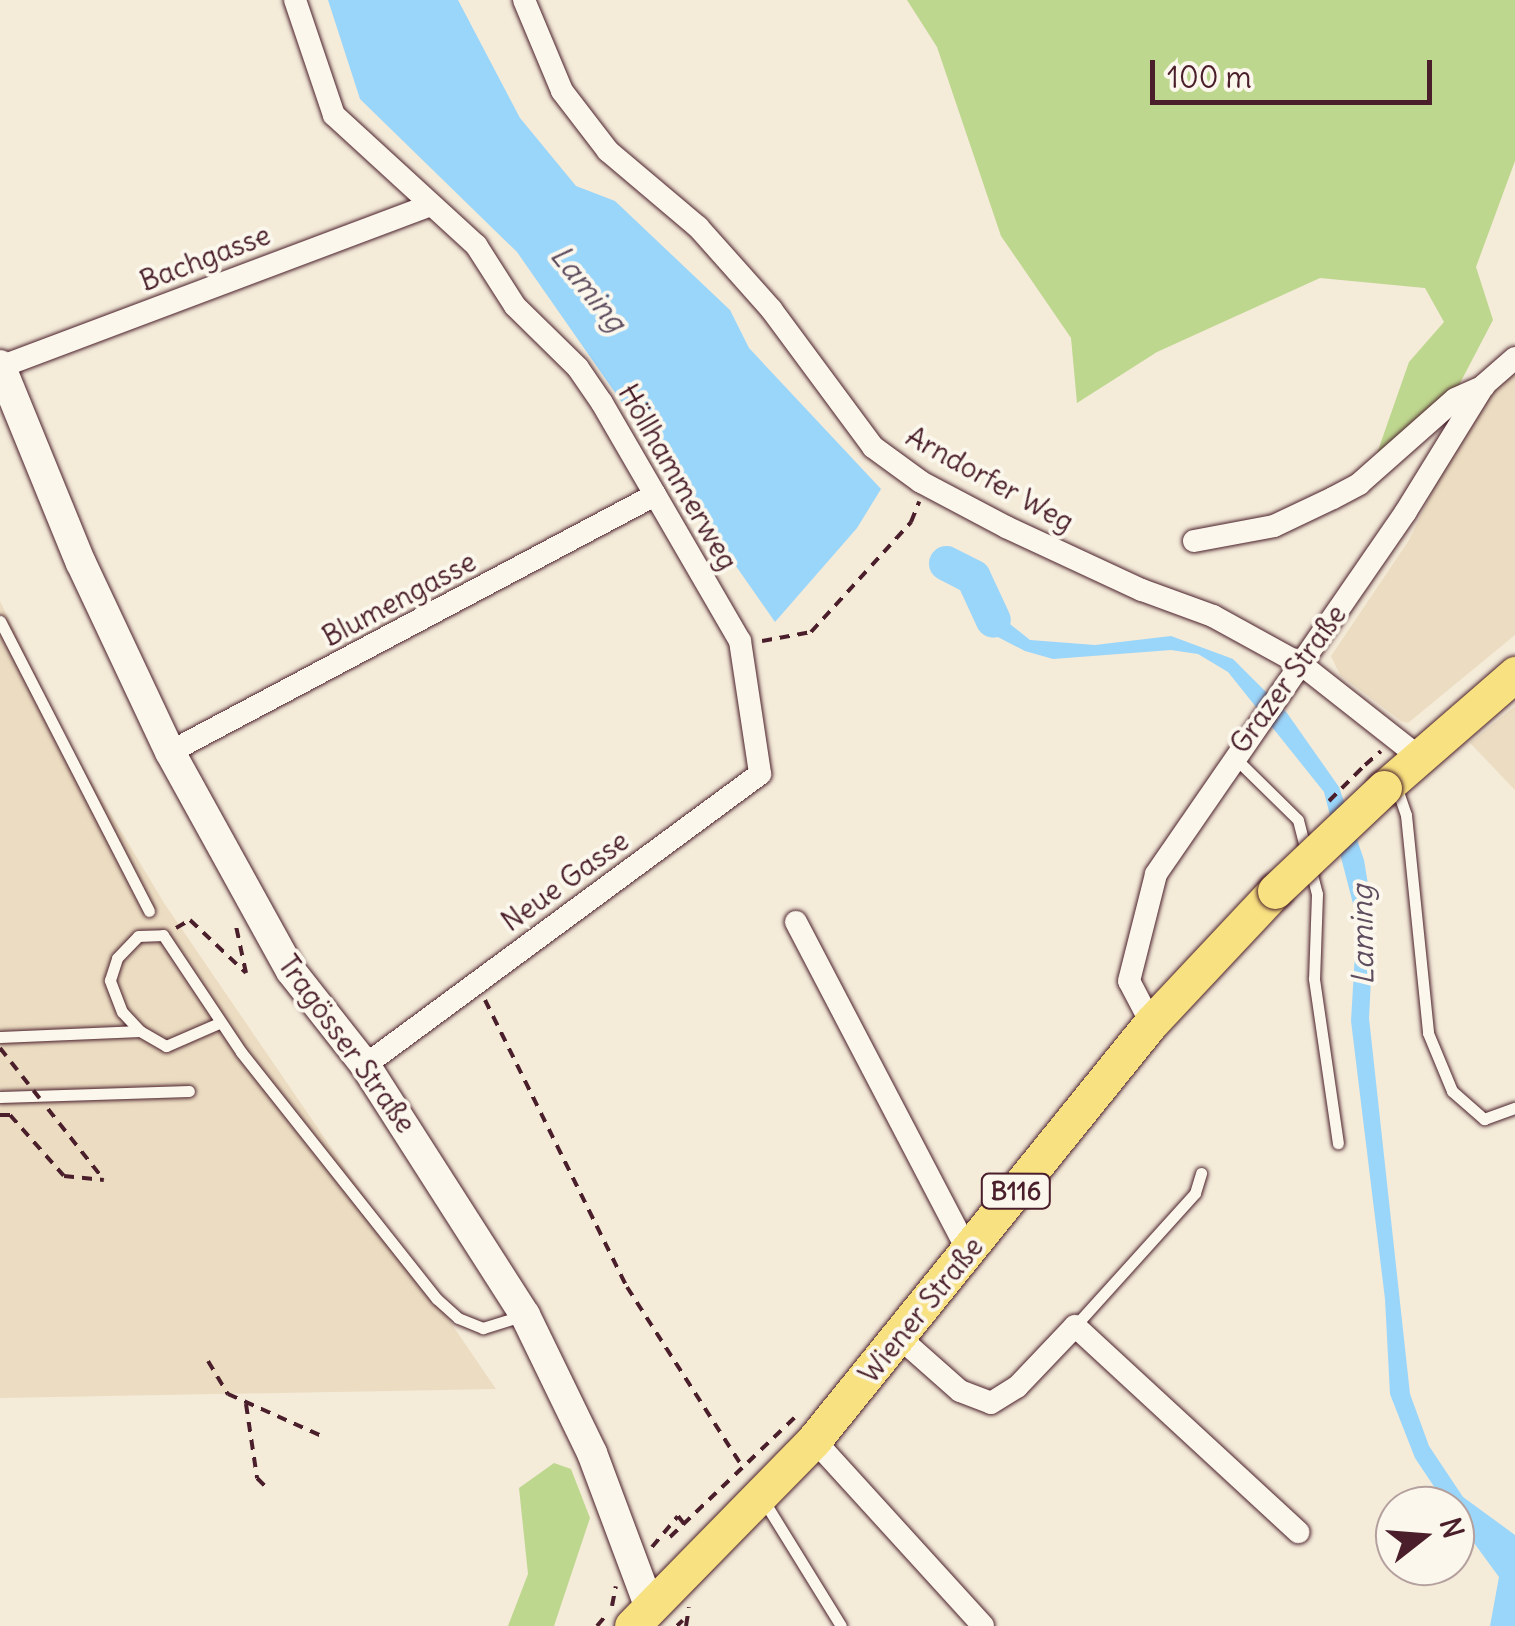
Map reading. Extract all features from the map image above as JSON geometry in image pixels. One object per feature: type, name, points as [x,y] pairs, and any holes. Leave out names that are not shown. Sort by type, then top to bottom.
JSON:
[{"type":"main road","name":"Tragösser Straße","points":[[0,366],[80,563],[170,752],[291,972],[365,1065],[525,1316],[592,1453],[661,1620]]},
{"type":"main road","name":"B116","points":[[1399,774],[1515,674]]},
{"type":"main road","name":"Wiener Straße","points":[[661,1620],[760,1494],[814,1440],[900,1338],[1151,1023],[1275,891],[1399,774]]},
{"type":"street","name":"Höllhammerweg","points":[[295,0],[334,115],[476,245],[515,306],[578,368],[740,641],[753,727]]},
{"type":"street","name":"Arndorfer Weg","points":[[524,0],[562,92],[608,150],[698,227],[770,309],[873,448],[921,482],[1109,576],[1213,616],[1302,665],[1399,774]]},
{"type":"street","name":"Bachgasse","points":[[0,366],[430,205]]},
{"type":"street","name":"Grazer Straße","points":[[1151,1023],[1129,982],[1142,917],[1163,860],[1238,748],[1302,665],[1484,385],[1515,358]]},
{"type":"street","points":[[1194,541],[1274,526],[1333,498],[1359,484],[1455,399],[1484,385]]},
{"type":"street","name":"Blumengasse","points":[[170,752],[655,496]]},
{"type":"street","name":"Neue Gasse","points":[[365,1065],[760,774],[753,727]]},
{"type":"street","points":[[796,922],[968,1251]]},
{"type":"street","points":[[900,1338],[960,1391],[991,1403],[1017,1387],[1075,1326],[1298,1532]]},
{"type":"street","points":[[814,1440],[983,1626]]},
{"type":"lane","points":[[0,621],[149,911]]},
{"type":"lane","points":[[1238,748],[1298,820],[1317,894],[1314,979],[1338,1143]]},
{"type":"lane","points":[[1399,774],[1428,1033],[1452,1091],[1484,1119],[1515,1108]]},
{"type":"lane","points":[[219,1023],[166,1046],[140,1031],[122,1012],[110,980],[116,958],[138,936],[163,935],[219,1023],[437,1299],[458,1318],[483,1328],[525,1316]]},
{"type":"lane","points":[[0,1037],[140,1031]]},
{"type":"lane","points":[[0,1097],[189,1091]]},
{"type":"lane","points":[[1075,1326],[1195,1193],[1201,1172]]},
{"type":"lane","points":[[760,1494],[841,1626]]},
{"type":"path","points":[[740,641],[811,632],[911,522],[921,482]]},
{"type":"path","points":[[163,935],[190,920],[246,973],[234,916]]},
{"type":"path","points":[[476,982],[627,1287],[742,1468],[670,1537]]},
{"type":"path","points":[[0,1048],[104,1180],[64,1176],[10,1115],[0,1116]]},
{"type":"path","points":[[208,1361],[228,1394],[322,1436]]},
{"type":"path","points":[[246,1404],[257,1478],[268,1489]]},
{"type":"shaded area","points":[[1515,368],[1515,635],[1408,723],[1401,721],[1340,675],[1331,656],[1409,540],[1466,421]]},
{"type":"shaded area","points":[[0,601],[70,746],[164,903],[496,1389],[0,1398]]},
{"type":"shaded area","points":[[1515,706],[1515,790],[1470,743]]},
{"type":"green space","points":[[907,0],[1515,0],[1515,161],[1476,267],[1493,320],[1458,387],[1375,459],[1409,362],[1444,322],[1425,288],[1320,278],[1157,352],[1077,403],[1071,338],[1001,236],[937,47]]},
{"type":"green space","points":[[554,1463],[571,1469],[590,1518],[554,1626],[508,1626],[528,1574],[519,1488]]},
{"type":"water","points":[[328,0],[458,0],[520,118],[576,186],[615,201],[730,310],[749,348],[881,489],[857,528],[775,622],[517,252],[360,99]]},
{"type":"water","points":[[981,574],[995,612],[1030,640],[1095,645],[1171,636],[1233,659],[1287,713],[1339,787],[1364,860],[1374,921],[1369,1018],[1410,1394],[1429,1446],[1456,1486],[1434,1486],[1415,1458],[1390,1394],[1385,1299],[1351,1021],[1357,919],[1324,792],[1228,672],[1198,654],[1171,650],[1053,659],[1025,651],[996,636],[980,613],[967,579]]},
{"type":"water","points":[[1475,1506],[1515,1535],[1515,1626],[1490,1626],[1499,1577],[1475,1544]]},
{"type":"waterway","name":"Laming","points":[[946,563],[973,577],[993,620]]}]
